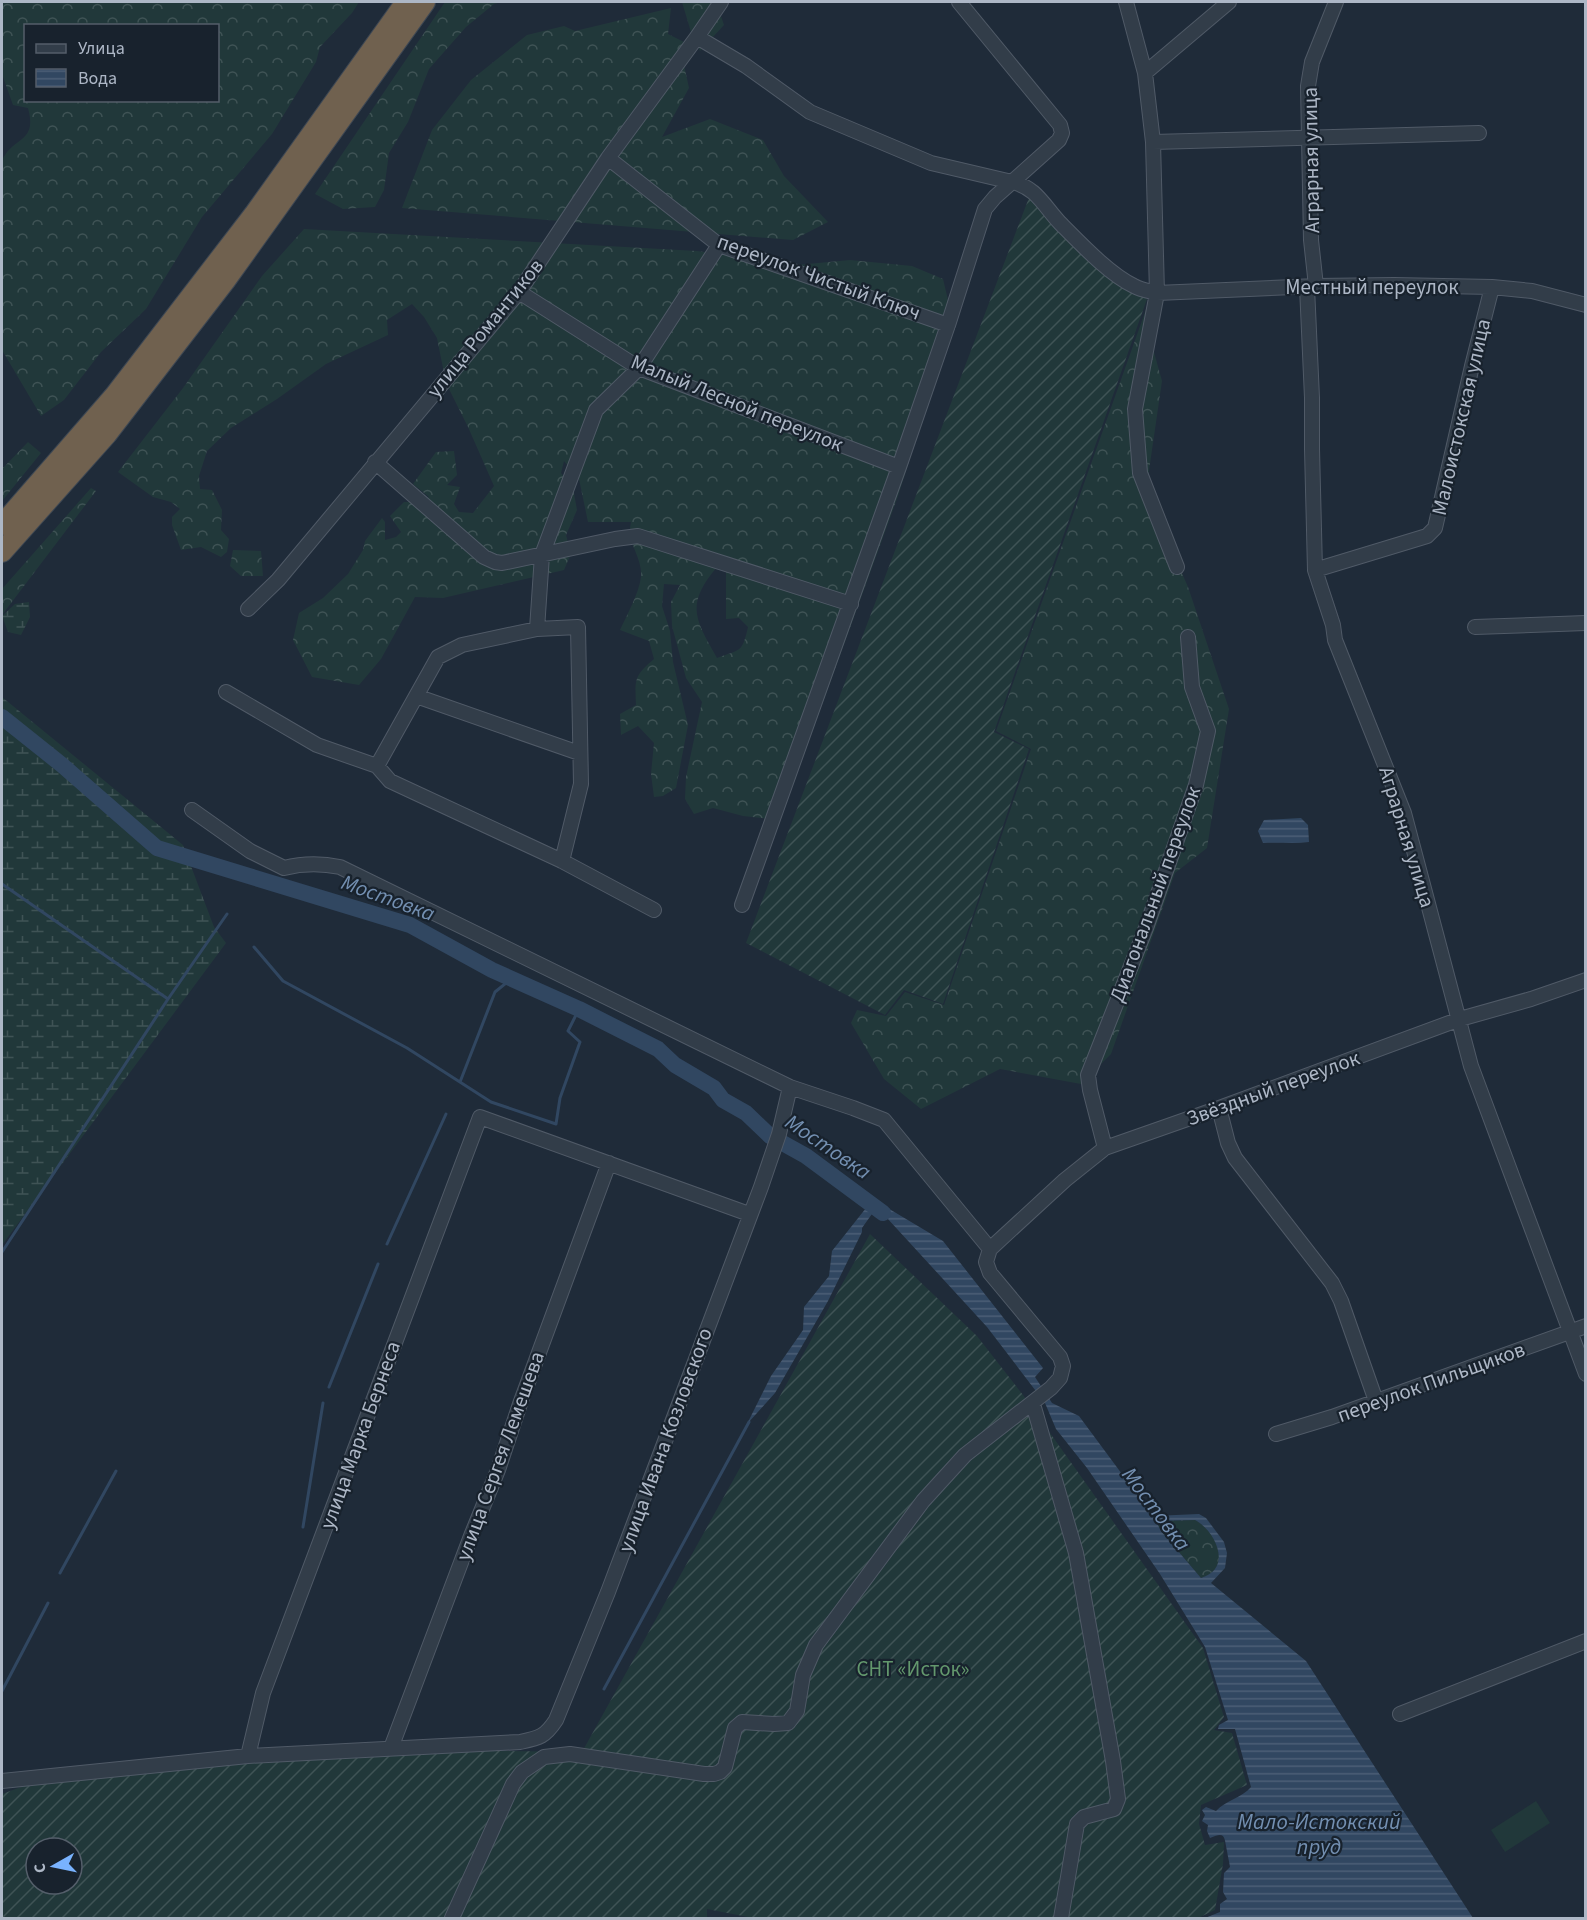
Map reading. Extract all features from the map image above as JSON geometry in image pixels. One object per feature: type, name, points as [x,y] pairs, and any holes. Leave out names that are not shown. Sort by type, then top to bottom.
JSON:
[{"type":"highway","points":[[2,525],[122,386],[255,213],[406,2]]},
{"type":"highway","points":[[2,552],[107,434],[225,281],[425,2]]},
{"type":"street","name":"улица Романтиков","points":[[248,609],[278,580],[519,292],[608,158],[698,37],[721,2]]},
{"type":"street","points":[[741,905],[851,604],[948,325],[985,209],[995,196],[1059,140],[1062,133],[1060,125],[959,2]]},
{"type":"street","points":[[1126,2],[1145,73],[1153,142],[1157,293],[1135,409],[1140,474],[1177,567]]},
{"type":"street","points":[[1145,73],[1229,2]]},
{"type":"street","name":"Аграрная улица","points":[[1336,2],[1311,70],[1308,86],[1315,570],[1333,625],[1335,640],[1404,813],[1471,1066],[1586,1374]]},
{"type":"street","points":[[698,37],[746,66],[810,112],[931,163],[1022,184],[1030,188],[1080,243],[1114,272],[1134,286],[1157,293]]},
{"type":"street","points":[[1153,142],[1479,133]]},
{"type":"street","name":"переулок Чистый Ключ","points":[[608,158],[719,245],[948,325]]},
{"type":"street","points":[[537,629],[542,555],[596,410],[639,368],[719,245]]},
{"type":"street","name":"Местный переулок","points":[[1157,293],[1312,286],[1492,287],[1532,291],[1586,305]]},
{"type":"street","name":"Малоистокская улица","points":[[1315,570],[1427,536],[1435,528],[1492,287]]},
{"type":"street","name":"Малый Лесной переулок","points":[[519,292],[639,368],[899,467]]},
{"type":"street","points":[[375,462],[484,557],[495,562],[502,563],[615,539],[638,537],[851,604]]},
{"type":"street","points":[[1475,627],[1586,623]]},
{"type":"street","points":[[377,766],[438,657],[462,645],[537,629],[578,627],[581,784],[562,861]]},
{"type":"street","name":"Диагональный переулок","points":[[1105,1148],[1088,1076],[1149,918],[1196,785],[1208,731],[1192,687],[1188,637]]},
{"type":"street","points":[[226,692],[317,745],[377,766],[390,781],[562,861],[654,910]]},
{"type":"street","points":[[416,696],[579,753]]},
{"type":"street","points":[[192,810],[250,850],[284,868],[320,863],[340,867],[790,1087],[884,1120],[990,1249],[986,1262],[990,1273],[1060,1357],[1063,1366],[1060,1378],[1051,1388],[965,1455],[923,1501],[816,1645],[803,1675],[797,1711],[788,1723],[742,1722],[735,1728],[725,1767],[714,1774],[570,1754],[544,1757],[522,1772],[513,1784],[452,1918]]},
{"type":"street","name":"Звёздный переулок","points":[[990,1249],[1065,1180],[1105,1148],[1460,1019],[1531,999],[1586,980]]},
{"type":"street","name":"улица Ивана Козловского","points":[[391,1748],[520,1742],[548,1732],[556,1720],[608,1592],[777,1140],[790,1087]]},
{"type":"street","points":[[1219,1108],[1234,1158],[1332,1283],[1341,1300],[1376,1401]]},
{"type":"street","name":"улица Марка Бернеса","points":[[248,1756],[263,1694],[480,1117],[609,1163]]},
{"type":"street","points":[[609,1163],[749,1214]]},
{"type":"street","name":"улица Сергея Лемешева","points":[[391,1748],[498,1470],[609,1163]]},
{"type":"street","name":"переулок Пильщиков","points":[[1276,1434],[1332,1417],[1586,1326]]},
{"type":"street","points":[[1036,1401],[1076,1552],[1118,1799],[1114,1809],[1084,1817],[1077,1824],[1061,1918]]},
{"type":"street","points":[[1400,1714],[1586,1641]]},
{"type":"street","points":[[2,1781],[248,1756],[391,1748]]},
{"type":"green space","points":[[2,2],[359,2],[352,13],[320,47],[316,62],[272,134],[202,217],[146,309],[101,352],[64,400],[41,416],[2,350],[2,161],[6,153],[27,134],[30,128],[28,108],[13,105],[2,74]]},
{"type":"green space","points":[[445,2],[501,2],[494,4],[466,27],[429,69],[408,122],[389,153],[384,190],[375,207],[343,209],[315,194]]},
{"type":"green space","points":[[682,2],[716,2],[724,25],[700,51],[691,32]]},
{"type":"green space","points":[[671,8],[668,34],[688,44],[684,65],[689,88],[662,137],[710,119],[763,140],[784,176],[828,222],[793,240],[402,208],[432,130],[471,80],[527,35],[564,26],[575,31]]},
{"type":"green space","points":[[1030,195],[1108,276],[1147,299],[994,732],[1029,749],[943,1004],[904,990],[885,1015],[746,943]]},
{"type":"green space","points":[[304,229],[697,251],[797,265],[850,260],[912,266],[943,279],[953,321],[898,496],[780,820],[743,816],[713,808],[694,814],[685,799],[686,777],[702,702],[686,678],[672,626],[671,602],[680,585],[664,584],[662,606],[670,631],[673,662],[688,725],[676,788],[663,796],[654,797],[651,774],[654,743],[638,726],[621,735],[620,714],[636,705],[637,679],[654,659],[649,641],[620,630],[641,577],[640,563],[632,544],[631,522],[588,522],[579,479],[564,461],[561,473],[573,488],[577,510],[566,535],[571,554],[564,570],[443,598],[415,597],[381,659],[359,685],[312,677],[293,640],[299,613],[323,598],[348,574],[363,550],[365,541],[382,518],[385,522],[385,540],[396,537],[401,532],[390,516],[404,502],[418,502],[429,497],[413,484],[436,452],[454,451],[457,475],[447,485],[460,487],[454,504],[459,512],[473,513],[494,486],[446,383],[437,338],[424,317],[412,304],[387,320],[388,335],[326,364],[231,428],[207,451],[199,476],[200,489],[212,490],[222,510],[221,530],[229,539],[227,552],[221,557],[201,547],[181,550],[172,525],[172,517],[180,509],[171,502],[153,497],[118,472],[183,388],[262,276]],"holes":[[[717,567],[726,571],[726,619],[739,618],[748,627],[742,646],[717,658],[699,622],[697,602],[700,592]]]},
{"type":"green space","points":[[1149,301],[1152,345],[1162,381],[1146,491],[1188,587],[1229,709],[1207,848],[1175,873],[1111,1054],[1081,1084],[1000,1069],[921,1109],[884,1079],[851,1023],[857,1010],[886,1016],[905,992],[944,1005],[1031,749],[996,731]]},
{"type":"green space","points":[[28,442],[41,453],[2,501],[2,469]]},
{"type":"green space","points":[[91,488],[96,491],[2,615],[2,589]]},
{"type":"green space","points":[[233,550],[261,551],[263,576],[241,576],[230,566]]},
{"type":"green space","points":[[29,602],[30,617],[21,635],[8,632],[2,616],[15,604]]},
{"type":"green space","points":[[2,697],[183,845],[214,927],[226,943],[2,1245]]},
{"type":"green space","name":"СНТ «Исток»","points":[[870,1234],[977,1336],[1023,1395],[1203,1648],[1224,1717],[1214,1730],[1232,1733],[1247,1785],[1201,1805],[1199,1824],[1205,1845],[1224,1842],[1223,1864],[1215,1910],[1198,1918],[753,1918],[707,1909],[707,1918],[2,1918],[2,1794],[29,1784],[236,1761],[433,1750],[582,1752]]},
{"type":"green space","points":[[1195,1520],[1210,1532],[1218,1550],[1219,1559],[1217,1567],[1201,1578],[1161,1531],[1156,1521]]},
{"type":"green space","points":[[1536,1801],[1550,1823],[1505,1852],[1491,1830]]},
{"type":"water","points":[[1301,818],[1308,825],[1309,842],[1263,843],[1258,831],[1264,820]]},
{"type":"water","name":"Мало-Истокский пруд","points":[[864,1200],[878,1200],[943,1241],[1043,1368],[1035,1377],[1052,1403],[1079,1416],[1153,1516],[1199,1514],[1206,1518],[1224,1542],[1227,1553],[1225,1568],[1211,1583],[1306,1661],[1473,1918],[1205,1918],[1220,1912],[1220,1904],[1227,1899],[1223,1892],[1224,1873],[1230,1867],[1225,1839],[1222,1835],[1210,1838],[1207,1831],[1208,1825],[1202,1821],[1205,1815],[1202,1810],[1206,1807],[1216,1811],[1251,1787],[1235,1729],[1218,1729],[1219,1725],[1228,1720],[1205,1647],[1160,1574],[1087,1468],[1056,1429],[1045,1403],[987,1327],[887,1218],[874,1211],[862,1228],[828,1301],[775,1393],[747,1424],[771,1376],[803,1330],[804,1307],[829,1276],[832,1251],[866,1208]],"holes":[[[1195,1520],[1203,1525],[1215,1541],[1219,1559],[1217,1567],[1201,1578],[1161,1531],[1156,1521]]]},
{"type":"waterway","name":"Мостовка","points":[[2,717],[62,765],[157,848],[410,925],[492,970],[579,1009],[658,1049],[675,1065],[714,1088],[723,1100],[746,1113],[770,1136],[806,1156],[883,1213]]},
{"type":"waterway","points":[[2,884],[168,999],[227,914]]},
{"type":"waterway","points":[[254,947],[283,981],[407,1048],[491,1102],[556,1124],[560,1098],[580,1042],[568,1031],[579,1009]]},
{"type":"waterway","points":[[460,1082],[495,992],[511,979]]},
{"type":"waterway","points":[[2,1252],[168,999]]},
{"type":"waterway","points":[[387,1244],[446,1114]]},
{"type":"waterway","points":[[329,1387],[378,1264]]},
{"type":"waterway","points":[[303,1527],[323,1403]]},
{"type":"waterway","points":[[604,1689],[749,1422]]},
{"type":"waterway","points":[[60,1573],[116,1471]]},
{"type":"waterway","points":[[2,1691],[48,1603]]}]
